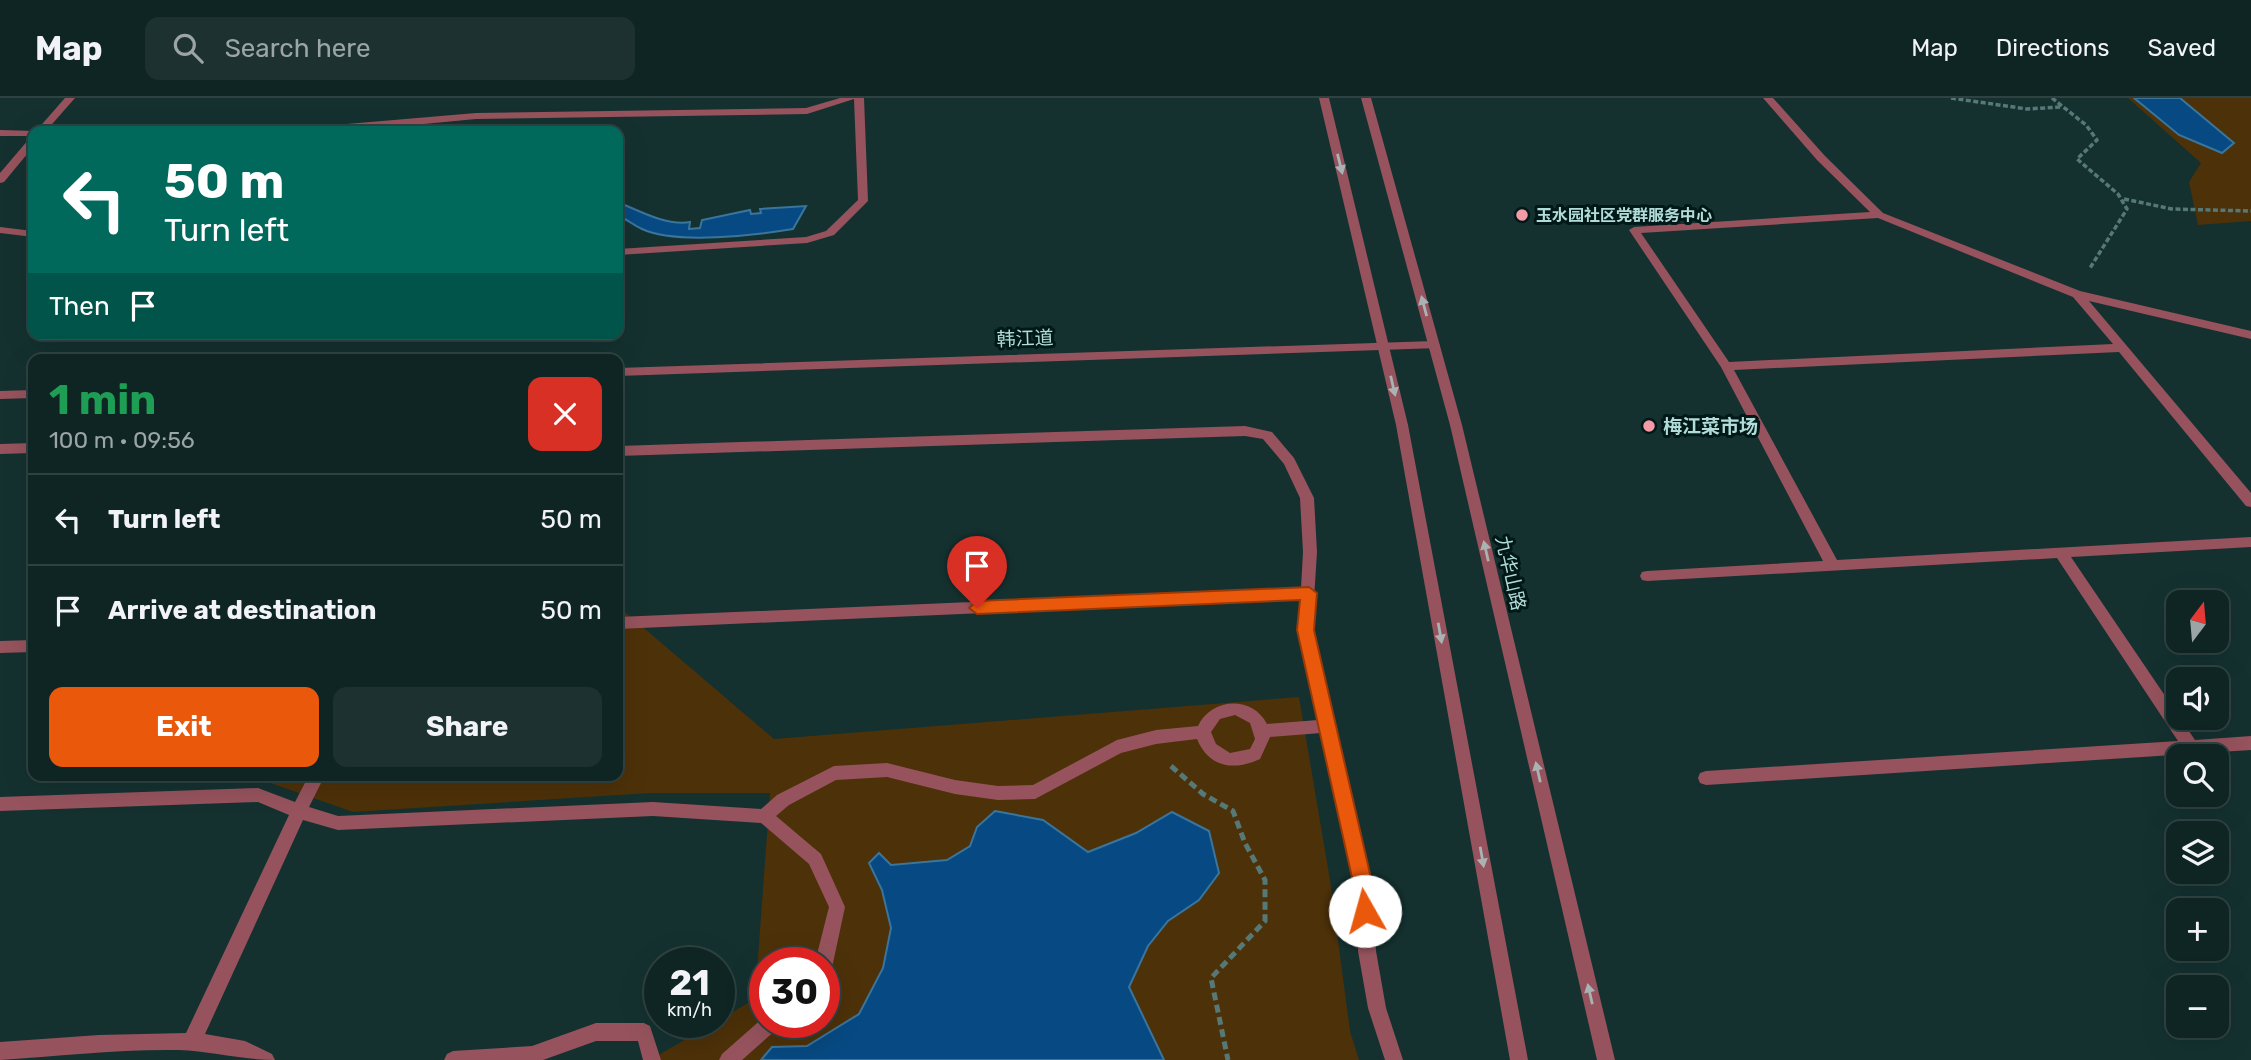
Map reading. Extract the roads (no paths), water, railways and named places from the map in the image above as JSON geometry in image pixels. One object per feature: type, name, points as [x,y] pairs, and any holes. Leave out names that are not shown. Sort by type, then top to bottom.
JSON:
[{"type":"street","points":[[45,126],[70,98]]},
{"type":"street","points":[[282,126],[430,122],[476,116],[807,111],[850,98]]},
{"type":"street","points":[[623,252],[807,240],[830,233],[863,201],[859,98]]},
{"type":"street","points":[[1324,98],[1402,425],[1519,1060]]},
{"type":"street","name":"九华山路","points":[[1366,98],[1456,425],[1606,1060]]},
{"type":"street","points":[[1768,98],[1821,158],[1879,215],[2077,294],[2251,335]]},
{"type":"street","points":[[430,122],[434,126]]},
{"type":"street","points":[[0,133],[28,133]]},
{"type":"street","points":[[0,180],[28,147]]},
{"type":"street","points":[[1833,566],[1726,366],[1634,230],[1879,215]]},
{"type":"street","points":[[0,230],[28,233]]},
{"type":"street","points":[[2077,294],[2251,502]]},
{"type":"street","name":"韩江道","points":[[623,372],[1383,344],[1434,345]]},
{"type":"street","points":[[1726,366],[2122,348]]},
{"type":"street","points":[[0,395],[28,394]]},
{"type":"street","points":[[623,451],[1217,431],[1266,435],[1289,461],[1307,498],[1309,593],[1305,630],[1365,891],[1367,951],[1377,1008],[1394,1060]]},
{"type":"street","points":[[0,449],[28,448]]},
{"type":"street","points":[[1647,576],[2251,542]]},
{"type":"street","points":[[2061,553],[2189,744]]},
{"type":"street","points":[[623,623],[1309,593]]},
{"type":"street","points":[[0,648],[28,646]]},
{"type":"street","points":[[1235,709],[1253,716],[1262,731],[1263,739],[1255,754],[1238,761],[1217,757],[1209,750],[1203,732],[1210,717],[1217,712],[1235,709]]},
{"type":"street","points":[[1262,731],[1326,726]]},
{"type":"street","points":[[764,816],[783,800],[834,773],[887,770],[956,787],[998,793],[1035,792],[1117,747],[1156,737],[1203,732]]},
{"type":"street","points":[[2229,744],[2251,743]]},
{"type":"street","points":[[1706,778],[2166,749]]},
{"type":"street","points":[[192,1041],[314,781]]},
{"type":"street","points":[[0,804],[258,795],[338,823],[653,809],[764,816],[816,859],[837,907],[828,947]]},
{"type":"street","points":[[453,1060],[532,1055],[596,1032],[644,1032],[652,1060]]},
{"type":"street","points":[[728,1060],[753,1038]]},
{"type":"street","points":[[0,1051],[192,1041],[255,1051],[266,1060]]},
{"type":"water","points":[[2134,98],[2180,98],[2234,143],[2222,153],[2179,135]]},
{"type":"water","points":[[623,204],[663,220],[690,222],[689,229],[700,228],[702,220],[750,210],[751,214],[761,213],[760,209],[806,206],[793,229],[738,236],[675,237],[642,229],[624,219]]},
{"type":"water","points":[[995,811],[1043,820],[1088,852],[1136,833],[1172,812],[1209,831],[1219,873],[1199,900],[1168,921],[1148,946],[1129,987],[1164,1060],[761,1060],[772,1047],[807,1046],[820,1038],[840,1038],[840,1026],[859,1014],[883,968],[891,928],[882,890],[869,863],[879,853],[891,865],[947,860],[970,846],[977,827]]},
{"type":"place","name":"玉水园社区党群服务中心","points":[[1522,215]]},
{"type":"place","name":"梅江菜市场","points":[[1649,426]]}]
